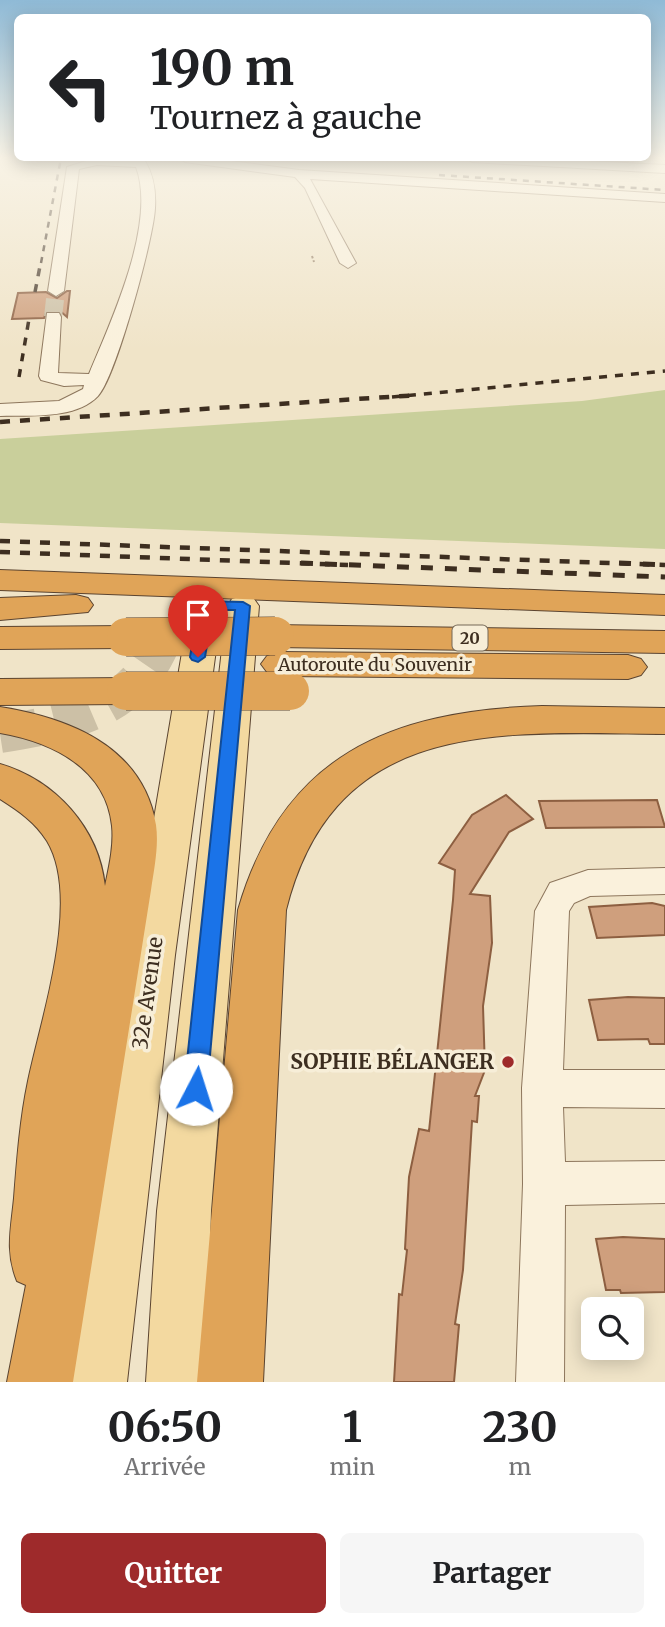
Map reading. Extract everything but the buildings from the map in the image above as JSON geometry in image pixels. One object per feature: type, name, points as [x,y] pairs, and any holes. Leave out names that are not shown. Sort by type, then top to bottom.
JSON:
[{"type":"highway","points":[[0,580],[665,605]]},
{"type":"highway","points":[[0,598],[197,610],[558,615],[665,612]]},
{"type":"highway","points":[[0,609],[99,604]]},
{"type":"highway","name":"Autoroute du Souvenir","points":[[0,638],[126,664]]},
{"type":"highway","name":"Autoroute du Souvenir","points":[[282,664],[665,642]]},
{"type":"highway","points":[[0,692],[126,664],[282,664],[665,695]]},
{"type":"highway","name":"Autoroute du Souvenir","points":[[0,665],[282,664],[665,668]]},
{"type":"highway","points":[[0,720],[43,727],[90,751],[118,782],[134,825],[128,890],[40,1382]]},
{"type":"highway","points":[[230,1382],[262,910],[274,867],[293,829],[314,801],[336,780],[384,750],[425,734],[466,725],[511,721],[665,721]]},
{"type":"highway","points":[[0,779],[35,799],[63,829],[81,868],[86,898],[80,956],[54,1085],[29,1382]]},
{"type":"main road","name":"32e Avenue","points":[[97,1382],[197,610]]},
{"type":"main road","points":[[176,1382],[184,1211],[197,610]]},
{"type":"street","points":[[57,291],[66,220]]},
{"type":"street","points":[[0,410],[69,404],[88,395],[142,248],[146,220]]},
{"type":"street","points":[[327,220],[348,263]]},
{"type":"street","points":[[53,317],[48,376],[64,380],[95,379]]},
{"type":"street","points":[[540,1382],[544,1184],[542,1088],[552,911],[562,893],[588,883],[665,881]]},
{"type":"street","points":[[542,1088],[665,1088]]},
{"type":"street","points":[[544,1184],[665,1182]]},
{"type":"path","points":[[312,256],[314,261]]},
{"type":"green space","points":[[665,390],[665,549],[0,523],[0,439],[582,401]]},
{"type":"tunnel","points":[[53,317],[56,291]]},
{"type":"tunnel","points":[[0,734],[56,723],[104,706],[125,692],[143,674],[157,651],[168,623]]},
{"type":"railway","points":[[41,263],[49,220]]},
{"type":"railway","points":[[35,292],[41,261]]},
{"type":"railway","points":[[19,377],[29,319]]},
{"type":"railway","points":[[400,396],[665,371]]},
{"type":"railway","points":[[400,396],[419,395]]},
{"type":"railway","points":[[0,422],[400,396]]},
{"type":"railway","points":[[392,397],[400,396]]},
{"type":"railway","points":[[0,541],[665,565],[619,563]]},
{"type":"railway","points":[[0,552],[348,565]]},
{"type":"railway","points":[[301,563],[665,577]]},
{"type":"place","name":"SOPHIE BÉLANGER","points":[[508,1062]]},
{"type":"route","points":[[196,1089],[243,606],[206,605],[198,657]]}]
